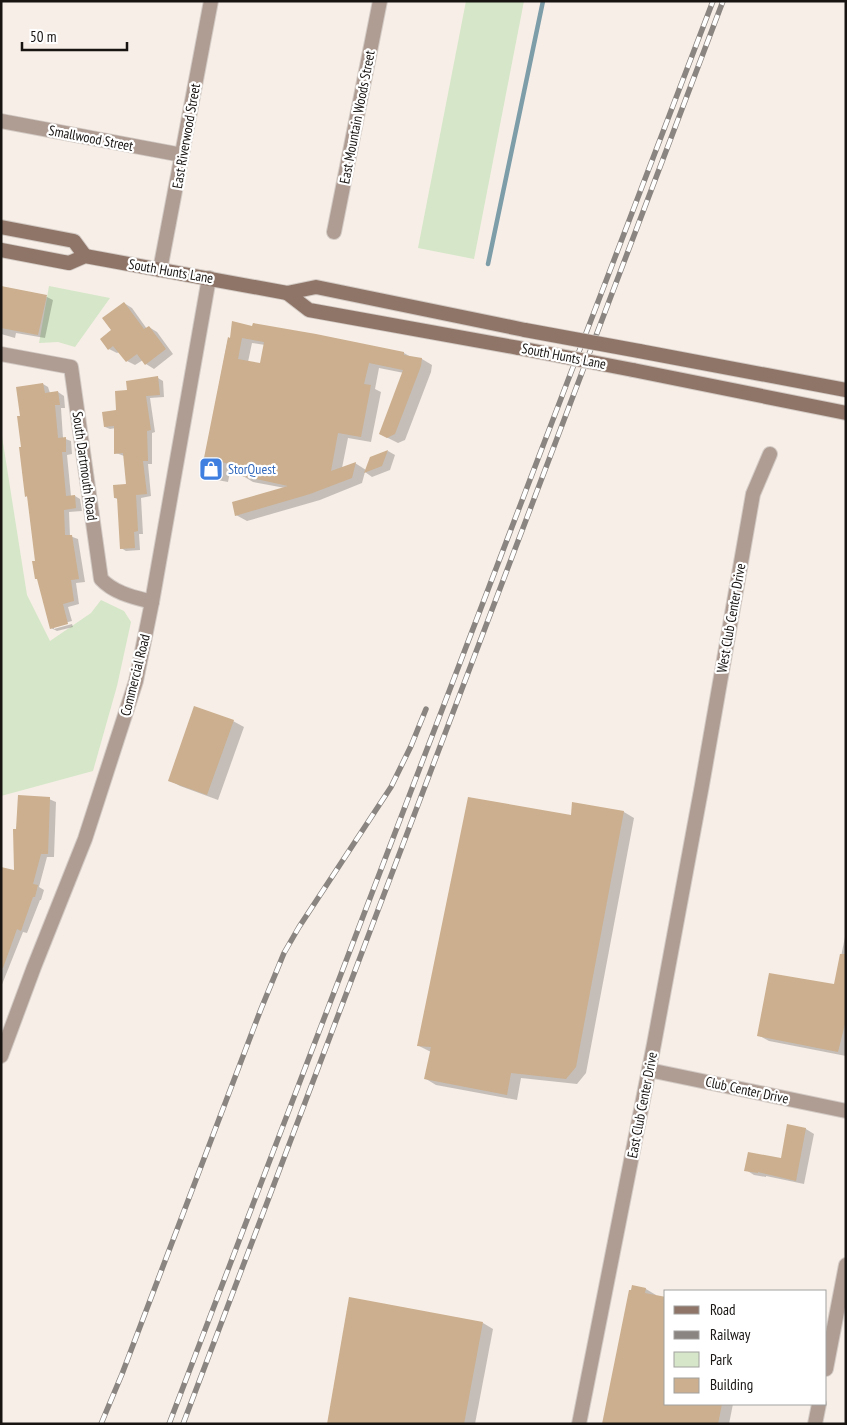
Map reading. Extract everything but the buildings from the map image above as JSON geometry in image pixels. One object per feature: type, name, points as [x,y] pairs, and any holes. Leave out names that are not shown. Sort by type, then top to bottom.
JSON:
[{"type":"main road","points":[[1,227],[74,241],[85,256]]},
{"type":"main road","name":"South Hunts Lane","points":[[1,250],[69,264],[85,256],[287,293],[316,287],[525,330],[846,390]]},
{"type":"main road","name":"South Hunts Lane","points":[[287,293],[309,310],[519,348],[846,413]]},
{"type":"street","name":"East Riverwood Street","points":[[160,270],[212,1]]},
{"type":"street","name":"East Mountain Woods Street","points":[[334,232],[380,1]]},
{"type":"street","name":"Smallwood Street","points":[[1,121],[182,155]]},
{"type":"street","name":"Commercial Road","points":[[1,1056],[84,839],[136,681],[152,602],[209,278]]},
{"type":"street","name":"South Dartmouth Road","points":[[1,354],[71,367],[101,579],[109,588],[152,602]]},
{"type":"street","name":"West Club Center Drive","points":[[702,785],[753,494],[770,454]]},
{"type":"street","name":"East Club Center Drive","points":[[579,1424],[649,1070],[702,785]]},
{"type":"street","name":"Club Center Drive","points":[[649,1070],[846,1111]]},
{"type":"street","points":[[827,1364],[846,1265]]},
{"type":"street","points":[[815,1424],[819,1405]]},
{"type":"green space","points":[[466,1],[524,1],[474,259],[418,248]]},
{"type":"green space","points":[[49,286],[110,298],[75,347],[58,342],[39,343]]},
{"type":"green space","points":[[1,430],[27,595],[50,641],[91,613],[101,600],[124,611],[131,622],[117,686],[93,771],[1,796]]},
{"type":"waterway","points":[[488,264],[543,1]]},
{"type":"railway","points":[[169,1424],[713,1]]},
{"type":"railway","points":[[183,1424],[723,1]]},
{"type":"railway","points":[[101,1424],[284,953],[391,787],[426,709]]},
{"type":"place","name":"StorQuest","points":[[211,469]]}]
